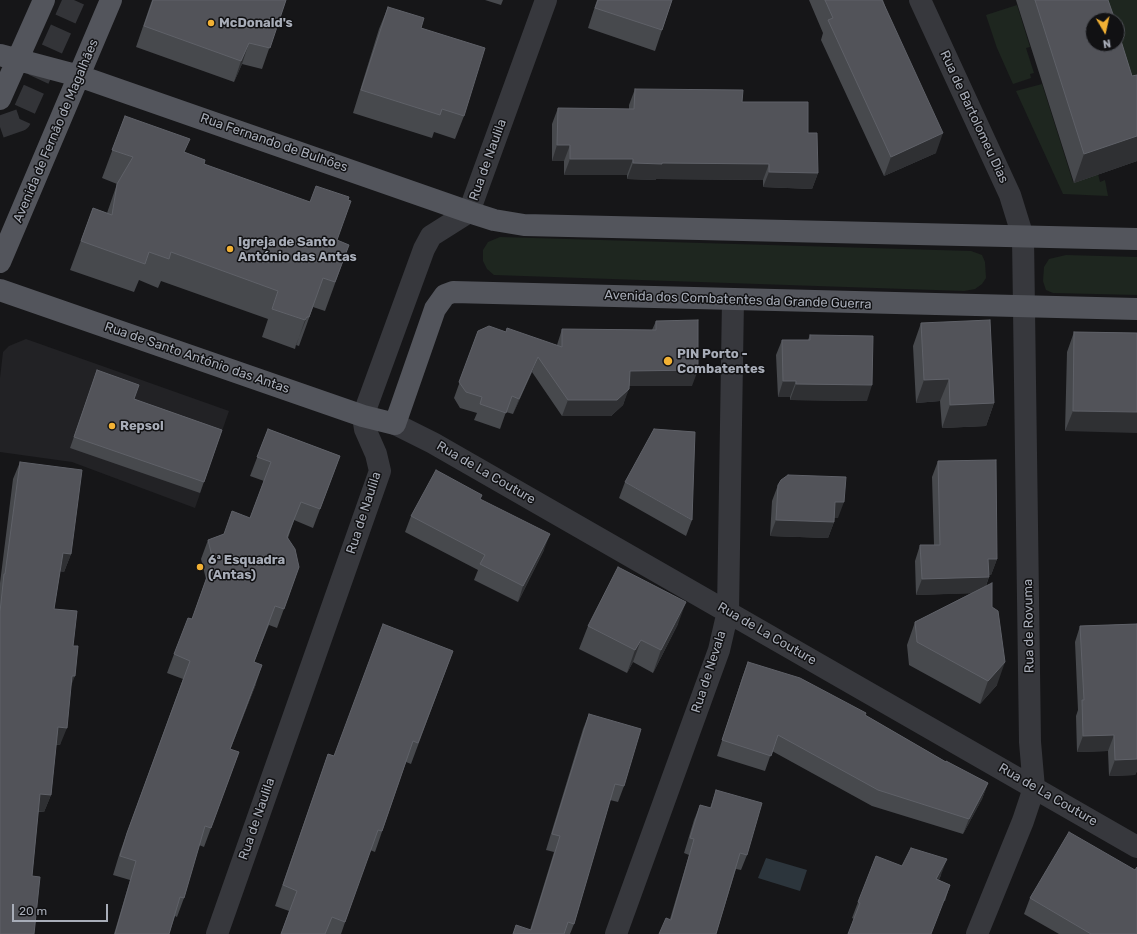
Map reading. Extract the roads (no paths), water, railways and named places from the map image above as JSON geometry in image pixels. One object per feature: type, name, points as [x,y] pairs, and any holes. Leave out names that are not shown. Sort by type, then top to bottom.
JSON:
[{"type":"main road","points":[[0,99],[9,57],[44,0]]},
{"type":"main road","name":"Avenida de Fernão de Magalhães","points":[[0,262],[111,0]]},
{"type":"main road","name":"Rua Fernando de Bulhões","points":[[9,57],[79,76],[469,212]]},
{"type":"main road","points":[[469,212],[494,220],[524,225],[1137,239]]},
{"type":"main road","name":"Rua de Santo António das Antas","points":[[0,290],[363,416],[395,424]]},
{"type":"main road","name":"Avenida dos Combatentes da Grande Guerra","points":[[395,424],[435,309],[445,295],[453,292],[1137,310]]},
{"type":"street","name":"Rua de Naulila","points":[[217,934],[380,471],[376,454],[365,429],[363,416],[424,249],[431,236],[469,212],[546,0]]},
{"type":"street","name":"Rua de Bartolomeu Dias","points":[[920,0],[1010,195],[1023,237]]},
{"type":"street","points":[[1023,237],[1024,306]]},
{"type":"street","name":"Rua de Nevala","points":[[616,934],[719,650],[728,611],[733,300]]},
{"type":"street","name":"Rua de Rovuma","points":[[977,934],[1023,822],[1034,788],[1030,742],[1024,306]]},
{"type":"street","name":"Rua de La Couture","points":[[395,424],[433,443],[728,611],[1137,847]]},
{"type":"tunnel","points":[[0,127],[20,120],[74,0]]},
{"type":"place","name":"McDonald's","points":[[211,23]]},
{"type":"place","name":"Igreja de Santo António das Antas","points":[[230,249]]},
{"type":"place","name":"PIN Porto - Combatentes","points":[[668,361]]},
{"type":"place","name":"Repsol","points":[[112,426]]},
{"type":"place","name":"6ª Esquadra (Antas)","points":[[200,567]]}]
